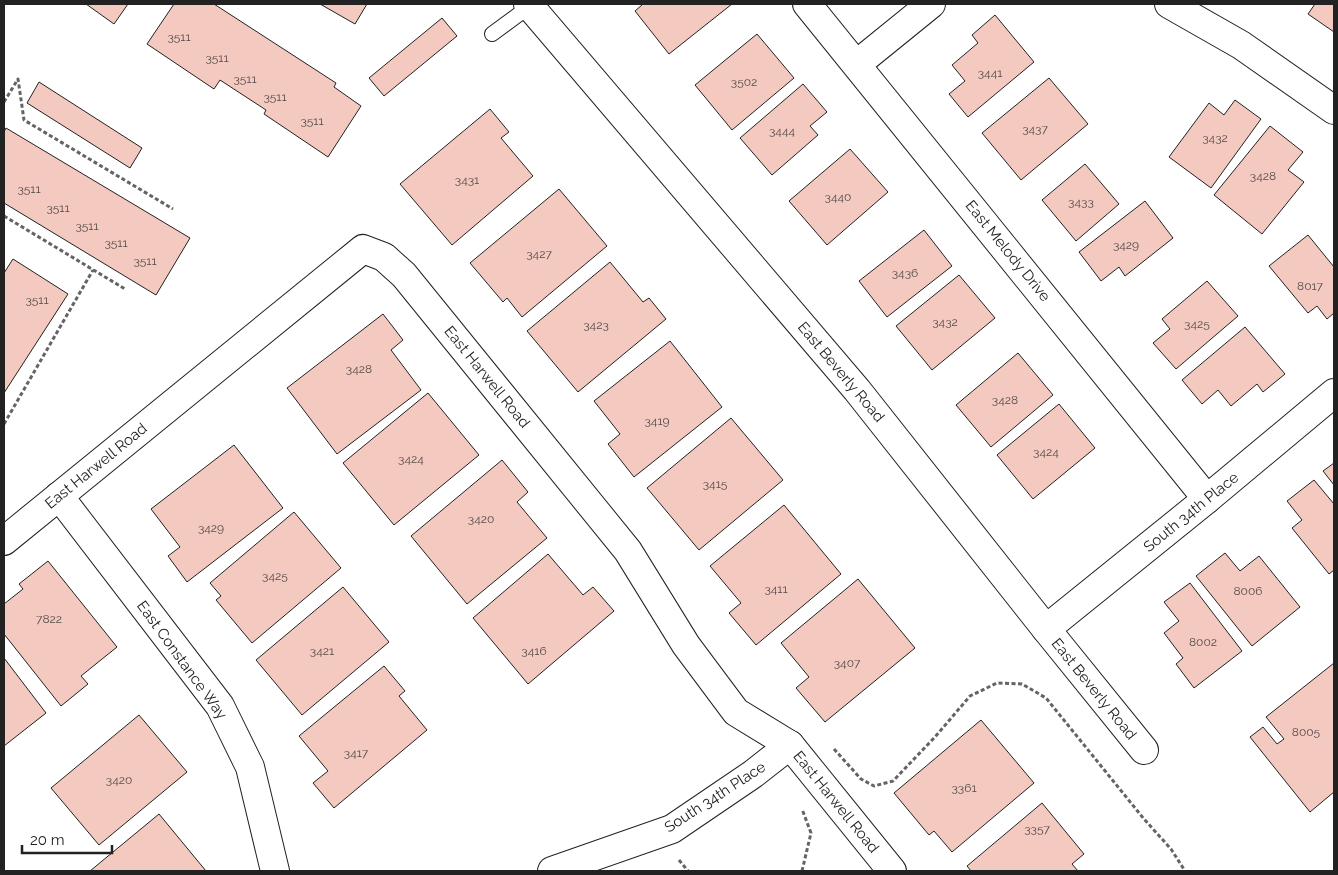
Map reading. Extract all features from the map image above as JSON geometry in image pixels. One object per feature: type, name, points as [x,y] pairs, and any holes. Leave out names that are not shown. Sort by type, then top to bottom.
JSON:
[{"type":"street","name":"East Melody Drive","points":[[807,4],[1207,499]]},
{"type":"street","points":[[857,64],[931,4]]},
{"type":"street","points":[[1169,4],[1241,45],[1334,110]]},
{"type":"street","name":"East Beverly Road","points":[[529,5],[858,390],[1144,750]]},
{"type":"street","name":"East Harwell Road","points":[[4,541],[363,249],[384,257],[404,275],[622,543],[686,645],[736,712],[790,745],[892,871]]},
{"type":"street","name":"South 34th Place","points":[[1046,629],[1207,499],[1334,392]]},
{"type":"street","name":"East Constance Way","points":[[59,496],[220,706],[250,767],[275,871]]},
{"type":"street","name":"South 34th Place","points":[[552,871],[672,829],[753,774],[790,745]]},
{"type":"lane","points":[[492,34],[529,5]]},
{"type":"path","points":[[4,102],[18,78],[24,120],[173,210]]},
{"type":"path","points":[[4,216],[125,289]]},
{"type":"path","points":[[4,424],[93,270]]},
{"type":"path","points":[[834,749],[861,779],[874,786],[893,781],[935,737],[970,696],[997,683],[1022,684],[1046,698],[1171,849],[1185,871]]},
{"type":"path","points":[[801,805],[811,833],[802,871]]},
{"type":"path","points":[[679,860],[688,871]]},
{"type":"building","points":[[86,4],[128,4],[114,24]]},
{"type":"building","points":[[174,4],[214,4],[336,83],[334,87],[361,106],[328,157],[264,114],[266,110],[220,80],[214,89],[147,44]]},
{"type":"building","points":[[320,4],[367,4],[355,24]]},
{"type":"building","points":[[643,4],[732,4],[669,54],[635,11]]},
{"type":"building","points":[[1315,4],[1334,4],[1334,32],[1308,14]]},
{"type":"building","points":[[995,15],[1034,62],[968,117],[949,94],[965,81],[952,65],[978,43],[972,35]]},
{"type":"building","points":[[442,18],[457,36],[384,96],[369,78]]},
{"type":"building","points":[[757,34],[794,78],[732,130],[695,85]]},
{"type":"building","points":[[1049,78],[1088,124],[1021,180],[982,133]]},
{"type":"building","points":[[39,82],[142,148],[130,168],[27,103]]},
{"type":"building","points":[[803,84],[827,112],[810,126],[818,135],[772,175],[740,138]]},
{"type":"building","points":[[1235,100],[1261,119],[1211,188],[1169,157],[1209,103],[1224,115]]},
{"type":"building","points":[[490,109],[509,132],[501,138],[533,176],[452,245],[400,184]]},
{"type":"building","points":[[1270,126],[1303,152],[1288,170],[1304,182],[1262,234],[1214,195]]},
{"type":"building","points":[[6,128],[190,238],[156,295],[4,203],[4,132]]},
{"type":"building","points":[[850,149],[888,192],[827,245],[789,201]]},
{"type":"building","points":[[1085,164],[1119,204],[1076,241],[1042,200]]},
{"type":"building","points":[[559,189],[607,246],[522,317],[507,298],[503,302],[470,263]]},
{"type":"building","points":[[1145,201],[1173,238],[1125,276],[1119,267],[1101,281],[1079,252]]},
{"type":"building","points":[[924,230],[952,266],[887,317],[859,281]]},
{"type":"building","points":[[1308,235],[1334,267],[1334,313],[1327,319],[1317,306],[1308,313],[1269,266]]},
{"type":"building","points":[[13,259],[68,294],[4,393],[4,273]]},
{"type":"building","points":[[610,262],[643,302],[649,298],[666,319],[578,392],[527,331]]},
{"type":"building","points":[[959,275],[995,318],[932,370],[896,326]]},
{"type":"building","points":[[1207,281],[1238,316],[1176,369],[1153,343],[1170,329],[1162,319]]},
{"type":"building","points":[[383,314],[403,340],[391,350],[421,390],[337,454],[287,388]]},
{"type":"building","points":[[1245,327],[1285,374],[1263,392],[1257,384],[1231,406],[1218,390],[1202,404],[1182,380]]},
{"type":"building","points":[[670,341],[722,407],[634,477],[608,444],[620,434],[594,401]]},
{"type":"building","points":[[1018,353],[1053,395],[991,447],[956,405]]},
{"type":"building","points":[[428,393],[479,455],[394,525],[343,463]]},
{"type":"building","points":[[1059,404],[1095,448],[1033,499],[997,455]]},
{"type":"building","points":[[731,418],[783,480],[699,550],[647,488]]},
{"type":"building","points":[[234,445],[283,508],[187,582],[168,556],[180,547],[151,509]]},
{"type":"building","points":[[502,460],[528,492],[517,502],[547,538],[467,604],[411,536]]},
{"type":"building","points":[[1334,463],[1334,485],[1323,471]]},
{"type":"building","points":[[1314,480],[1334,504],[1334,570],[1329,574],[1292,528],[1302,520],[1287,501]]},
{"type":"building","points":[[784,505],[841,574],[756,645],[729,613],[741,603],[710,566]]},
{"type":"building","points":[[294,512],[341,568],[252,643],[216,600],[221,596],[210,583]]},
{"type":"building","points":[[1225,553],[1240,571],[1259,556],[1300,607],[1252,646],[1196,576]]},
{"type":"building","points":[[548,554],[583,595],[593,587],[614,611],[528,684],[473,618]]},
{"type":"building","points":[[48,561],[117,647],[81,676],[88,684],[61,706],[4,634],[4,604],[23,589],[19,584]]},
{"type":"building","points":[[858,579],[915,648],[825,722],[796,688],[809,677],[781,643]]},
{"type":"building","points":[[1190,583],[1242,651],[1194,688],[1176,664],[1183,658],[1164,633],[1179,621],[1164,602]]},
{"type":"building","points":[[343,587],[389,642],[302,715],[256,660]]},
{"type":"building","points":[[4,658],[46,713],[4,746]]},
{"type":"building","points":[[1334,663],[1334,792],[1310,812],[1250,737],[1263,727],[1277,744],[1284,739],[1266,717]]},
{"type":"building","points":[[384,666],[405,691],[399,696],[427,730],[334,808],[313,783],[328,771],[299,736]]},
{"type":"building","points":[[139,715],[187,772],[99,845],[51,788]]},
{"type":"building","points":[[981,720],[1034,783],[952,852],[934,831],[929,835],[894,793]]},
{"type":"building","points":[[1042,803],[1084,854],[1072,864],[1078,871],[971,871],[967,866]]},
{"type":"building","points":[[159,814],[206,871],[90,871]]}]
